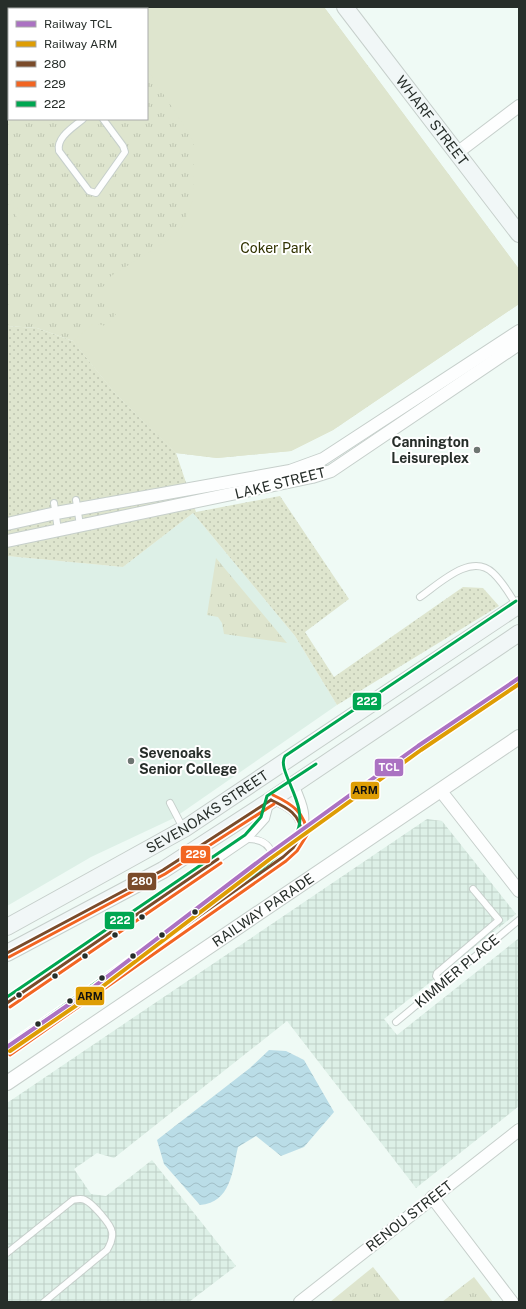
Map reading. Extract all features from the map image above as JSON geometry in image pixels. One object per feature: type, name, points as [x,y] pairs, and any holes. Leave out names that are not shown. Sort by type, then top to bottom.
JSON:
[{"type":"main road","name":"WHARF STREET","points":[[345,7],[519,234]]},
{"type":"main road","name":"SEVENOAKS STREET","points":[[7,926],[184,829],[518,606]]},
{"type":"main road","name":"SEVENOAKS STREET","points":[[7,953],[180,859],[295,784],[519,632]]},
{"type":"main road","points":[[288,760],[295,784]]},
{"type":"main road","points":[[180,859],[184,844],[184,829]]},
{"type":"street","points":[[457,153],[519,106]]},
{"type":"street","name":"LAKE STREET","points":[[7,524],[55,508],[290,471],[308,465],[323,459],[519,331]]},
{"type":"street","name":"LAKE STREET","points":[[7,541],[190,504],[312,477],[331,471],[519,344]]},
{"type":"street","name":"RAILWAY PARADE","points":[[7,1083],[519,737]]},
{"type":"street","points":[[440,790],[519,891]]},
{"type":"street","name":"RENOU STREET","points":[[300,1302],[519,1130]]},
{"type":"street","points":[[432,1197],[512,1302]]},
{"type":"lane","points":[[82,120],[60,139],[58,145],[59,151],[89,191],[96,193],[125,152],[123,146],[104,120]]},
{"type":"lane","points":[[76,505],[80,526]]},
{"type":"lane","points":[[55,508],[58,530]]},
{"type":"lane","points":[[420,597],[462,568],[479,566],[493,573],[518,606]]},
{"type":"lane","points":[[7,1051],[70,1009],[293,848],[306,826],[306,814],[295,784]]},
{"type":"lane","points":[[7,1003],[248,839],[266,819],[271,800],[289,808],[296,814],[302,827],[302,834]]},
{"type":"lane","points":[[170,803],[184,829]]},
{"type":"lane","points":[[248,839],[260,840],[269,846],[272,854],[269,866]]},
{"type":"lane","points":[[442,984],[436,976],[437,973],[499,920],[473,889]]},
{"type":"lane","name":"KIMMER PLACE","points":[[396,1022],[519,920]]},
{"type":"lane","points":[[7,1253],[73,1200],[80,1198],[88,1201],[107,1222],[112,1232],[111,1242],[107,1250],[44,1302]]},
{"type":"shaded area","name":"Sevenoaks Senior College","points":[[193,513],[295,636],[337,705],[174,818],[91,857],[7,906],[7,556],[123,567]]},
{"type":"shaded area","points":[[427,819],[442,821],[516,914],[384,1019],[397,1035],[519,938],[519,1106],[416,1188],[287,1021],[114,1158],[97,1153],[74,1169],[91,1194],[106,1196],[152,1160],[236,1266],[189,1302],[7,1302],[7,1103]]},
{"type":"green space","name":"Coker Park","points":[[7,7],[324,7],[519,269],[519,304],[333,430],[291,451],[217,458],[176,453],[115,393],[73,341],[37,328],[7,326]]},
{"type":"green space","name":"Coker Park","points":[[324,7],[519,269],[519,304],[333,430],[291,451],[217,458],[176,453],[115,393],[73,341],[94,323],[106,326],[117,313],[95,298],[111,276],[165,242],[182,227],[192,202],[194,142],[148,70],[148,8],[112,8]]},
{"type":"green space","points":[[7,194],[18,209],[20,208],[27,217],[20,222],[14,213],[16,211],[7,199]]},
{"type":"green space","points":[[7,326],[37,328],[73,341],[115,393],[176,453],[196,512],[280,496],[349,599],[305,632],[334,677],[463,587],[483,588],[499,606],[337,705],[295,636],[193,513],[123,567],[7,556]]},
{"type":"green space","points":[[216,558],[287,643],[224,634],[222,623],[218,617],[207,615]]},
{"type":"green space","points":[[373,1267],[401,1302],[330,1302]]},
{"type":"green space","points":[[474,1277],[493,1302],[442,1302]]},
{"type":"water","points":[[269,1050],[286,1051],[304,1060],[334,1112],[304,1147],[281,1156],[256,1136],[238,1147],[232,1176],[224,1192],[210,1203],[200,1205],[164,1164],[157,1140],[250,1068]]},
{"type":"rail line","name":"TCL","points":[[7,1047],[87,992],[267,855],[418,746],[519,678]]},
{"type":"rail line","name":"ARM","points":[[10,1051],[90,996],[270,859],[421,750],[519,684]]},
{"type":"transit line","name":"222","points":[[7,1045],[142,949],[246,880],[275,858],[287,847],[295,836],[299,825],[300,814],[297,802],[283,763],[285,756],[516,601]]},
{"type":"transit line","name":"222","points":[[7,997],[245,835],[261,817],[267,796],[316,764]]},
{"type":"transit line","name":"229","points":[[10,1055],[286,861],[297,851],[307,835],[304,821],[297,810],[273,795]]},
{"type":"transit line","name":"280","points":[[7,953],[163,870],[271,800]]},
{"type":"transit line","name":"280","points":[[7,1051],[283,857],[293,848],[302,834],[299,821],[292,812],[271,800]]},
{"type":"transit line","name":"229","points":[[9,957],[165,874],[274,804]]},
{"type":"transit line","name":"280","points":[[7,1003],[218,859]]},
{"type":"transit line","name":"229","points":[[10,1007],[221,863]]},
{"type":"place","name":"Cannington Leisureplex","points":[[477,450]]},
{"type":"place","name":"Sevenoaks Senior College","points":[[131,761]]}]
